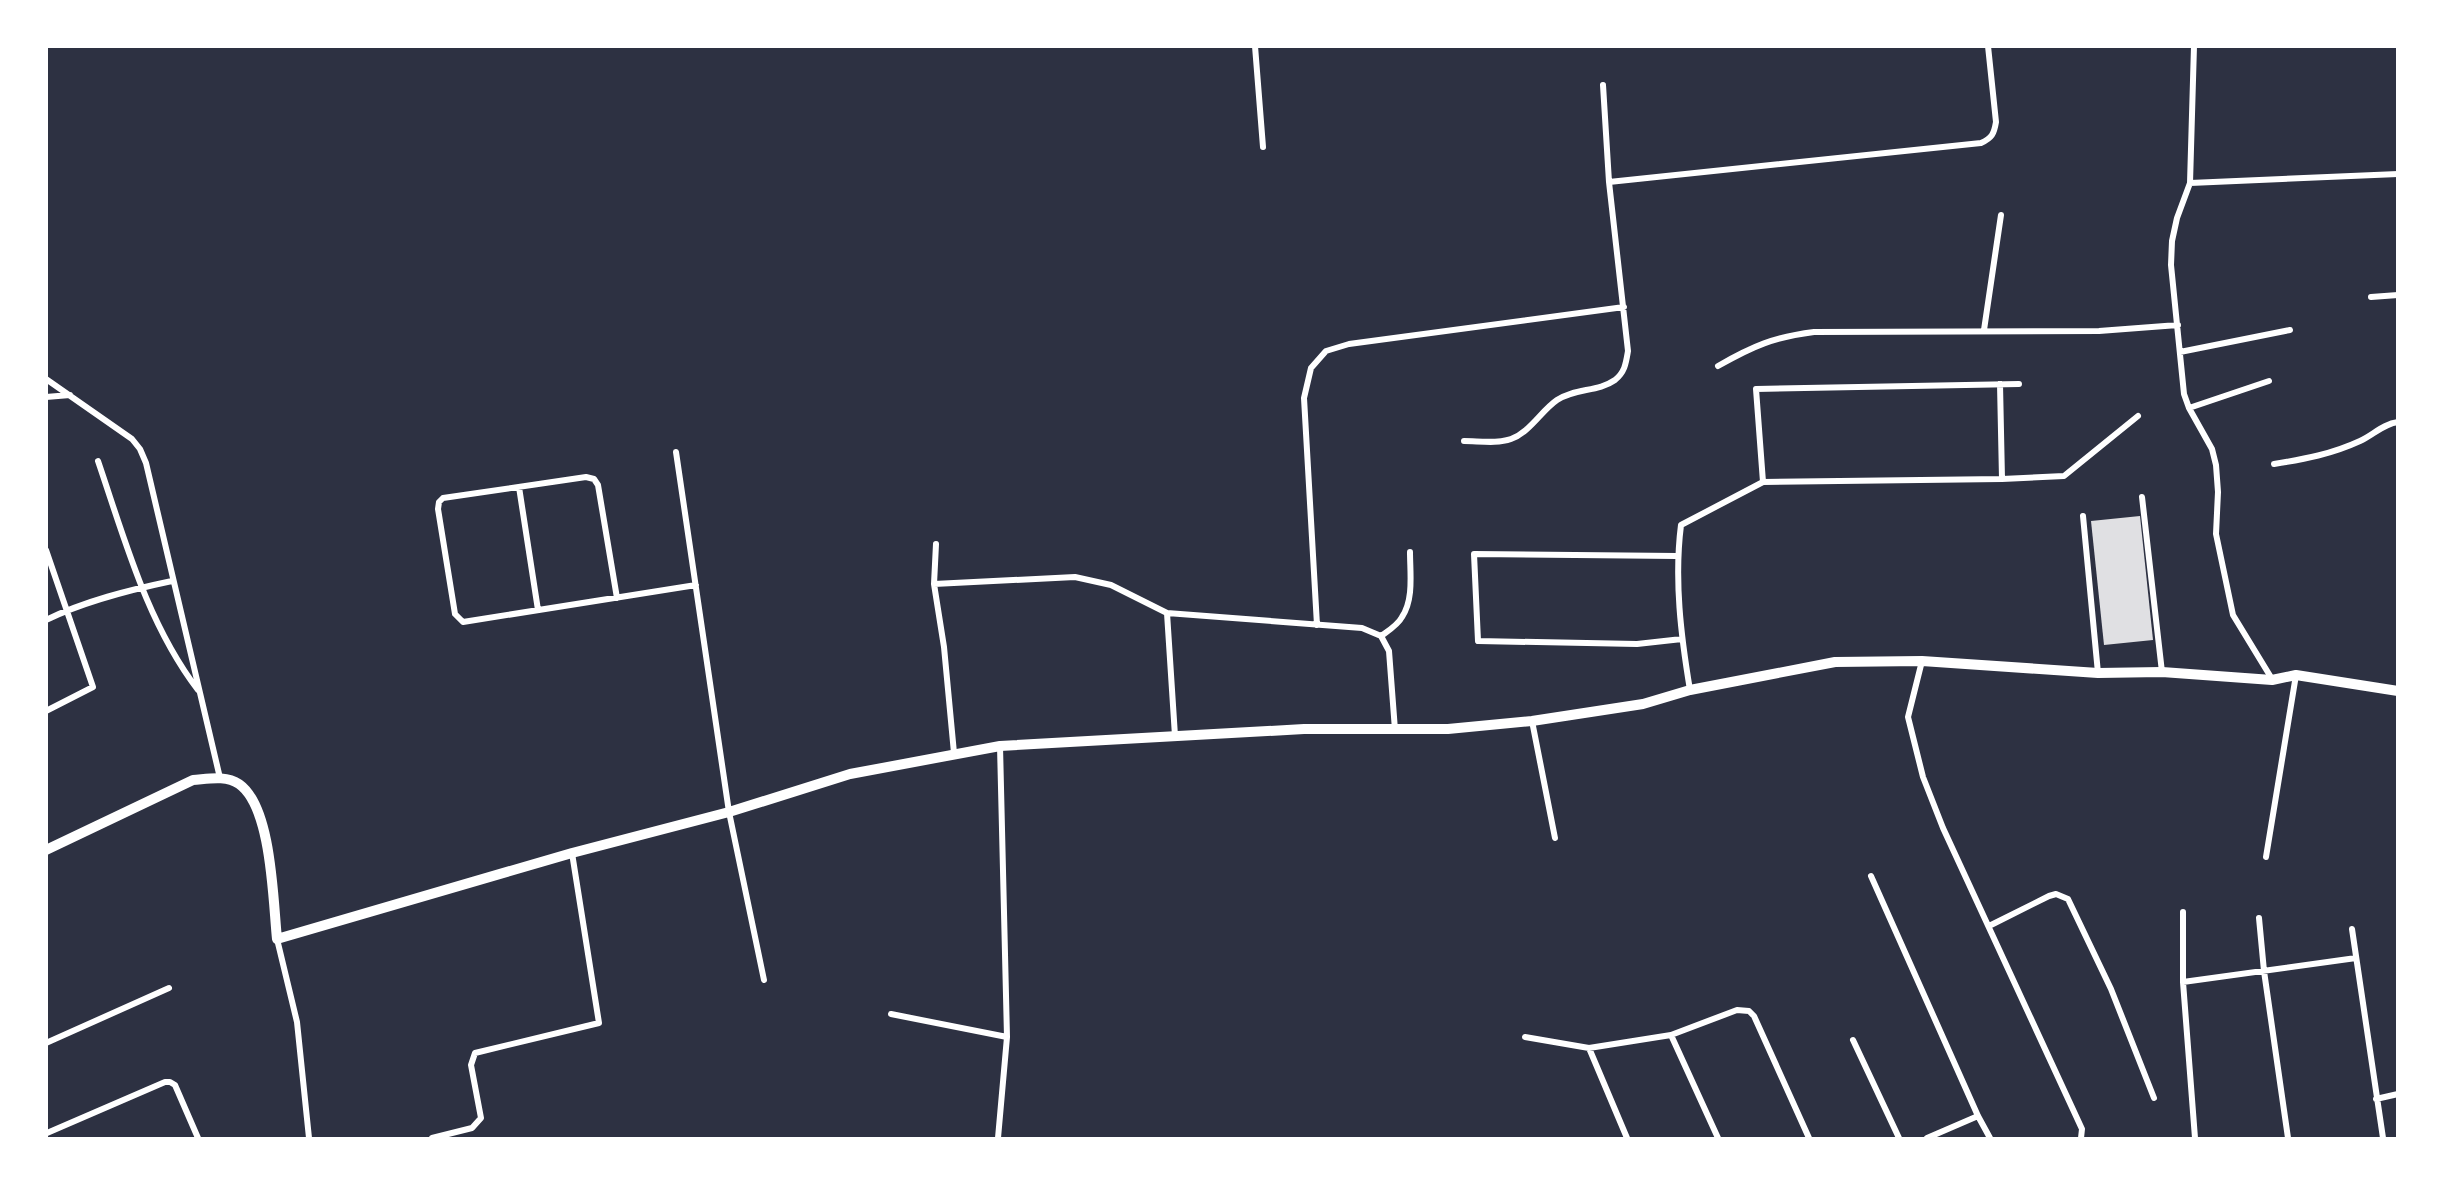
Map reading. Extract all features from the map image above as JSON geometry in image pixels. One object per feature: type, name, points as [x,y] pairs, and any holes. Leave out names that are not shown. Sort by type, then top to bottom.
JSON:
[{"type":"street","points":[[1255,46],[1263,147]]},
{"type":"street","points":[[1609,182],[1981,143],[1990,139],[1996,122],[1988,46]]},
{"type":"street","points":[[2194,46],[2190,183],[2172,240],[2171,265],[2184,394],[2189,408],[2212,449],[2216,465],[2216,534],[2233,615],[2272,680]]},
{"type":"street","points":[[1464,441],[1511,439],[1521,433],[1557,400],[1576,392],[1603,386],[1615,379],[1625,368],[1628,351],[1609,182],[1603,85]]},
{"type":"street","points":[[2190,183],[2397,174]]},
{"type":"street","points":[[1984,330],[2001,215]]},
{"type":"street","points":[[2371,297],[2397,294]]},
{"type":"street","points":[[1317,624],[1304,398],[1311,368],[1326,351],[1349,344],[1624,307]]},
{"type":"street","points":[[1718,366],[1746,351],[1783,336],[1848,331],[2099,331],[2178,325]]},
{"type":"street","points":[[2180,352],[2290,330]]},
{"type":"street","points":[[46,379],[122,431],[140,449],[146,464],[220,778]]},
{"type":"street","points":[[2189,408],[2269,381]]},
{"type":"street","points":[[2000,384],[2002,479]]},
{"type":"street","points":[[1763,482],[1756,389],[2019,384]]},
{"type":"street","points":[[46,397],[70,395]]},
{"type":"street","points":[[1690,690],[1682,639],[1677,556],[1681,525],[1763,482],[2064,476],[2138,416]]},
{"type":"street","points":[[2274,464],[2323,456],[2362,440],[2388,423],[2397,422]]},
{"type":"street","points":[[676,452],[729,812],[764,980]]},
{"type":"street","points":[[98,461],[141,587],[177,662],[200,693]]},
{"type":"street","points":[[617,598],[598,485],[594,478],[586,477],[519,486],[443,498],[439,502],[438,509],[458,619],[463,622],[617,598],[696,585]]},
{"type":"street","points":[[519,486],[538,610]]},
{"type":"street","points":[[2142,497],[2162,672]]},
{"type":"street","points":[[2083,516],[2098,673]]},
{"type":"street","points":[[936,544],[934,584],[944,647],[954,753]]},
{"type":"street","points":[[46,550],[93,687],[46,711]]},
{"type":"street","points":[[1381,636],[1402,619],[1407,606],[1410,592],[1410,552]]},
{"type":"street","points":[[1677,556],[1474,554],[1478,641],[1637,644],[1682,639]]},
{"type":"street","points":[[934,584],[1075,577],[1111,585],[1167,613],[1362,628],[1381,636],[1386,643],[1392,663],[1395,730]]},
{"type":"street","points":[[46,620],[67,610],[141,587],[172,581]]},
{"type":"street","points":[[1167,613],[1175,736]]},
{"type":"street","points":[[1922,661],[1908,717],[1915,752],[1943,828],[2082,1129],[2081,1138]]},
{"type":"street","points":[[277,939],[572,853],[729,812],[850,774],[1000,746],[1304,729],[1448,729],[1532,721],[1643,704],[1690,690],[1835,662],[1922,661],[2098,673],[2162,672],[2272,680],[2296,675],[2397,691]]},
{"type":"street","points":[[2266,857],[2296,675]]},
{"type":"street","points":[[1532,721],[1555,838]]},
{"type":"street","points":[[998,1138],[1007,1037],[1000,746]]},
{"type":"street","points":[[46,850],[193,780],[220,778],[238,784],[255,802],[264,828],[277,939],[297,1022],[309,1138]]},
{"type":"street","points":[[432,1138],[472,1128],[481,1118],[471,1065],[475,1053],[599,1023],[572,853]]},
{"type":"street","points":[[1871,876],[1978,1116],[1990,1138]]},
{"type":"street","points":[[1989,926],[2049,896],[2056,894],[2068,899],[2111,989],[2154,1098]]},
{"type":"street","points":[[2182,912],[2183,982],[2195,1138]]},
{"type":"street","points":[[2259,918],[2264,971],[2288,1138]]},
{"type":"street","points":[[2352,929],[2383,1138]]},
{"type":"street","points":[[2183,982],[2356,958]]},
{"type":"street","points":[[46,1043],[170,988]]},
{"type":"street","points":[[1525,1037],[1589,1048],[1671,1035],[1737,1010],[1749,1011],[1754,1016],[1809,1138]]},
{"type":"street","points":[[891,1014],[1007,1037]]},
{"type":"street","points":[[1671,1035],[1718,1138]]},
{"type":"street","points":[[1853,1040],[1899,1138]]},
{"type":"street","points":[[1589,1048],[1627,1138]]},
{"type":"street","points":[[49,1138],[47,1133],[165,1082],[175,1085],[198,1138]]},
{"type":"street","points":[[2376,1099],[2397,1095]]},
{"type":"street","points":[[1927,1138],[1978,1116]]},
{"type":"building","points":[[2140,516],[2153,640],[2104,645],[2091,521]]}]
